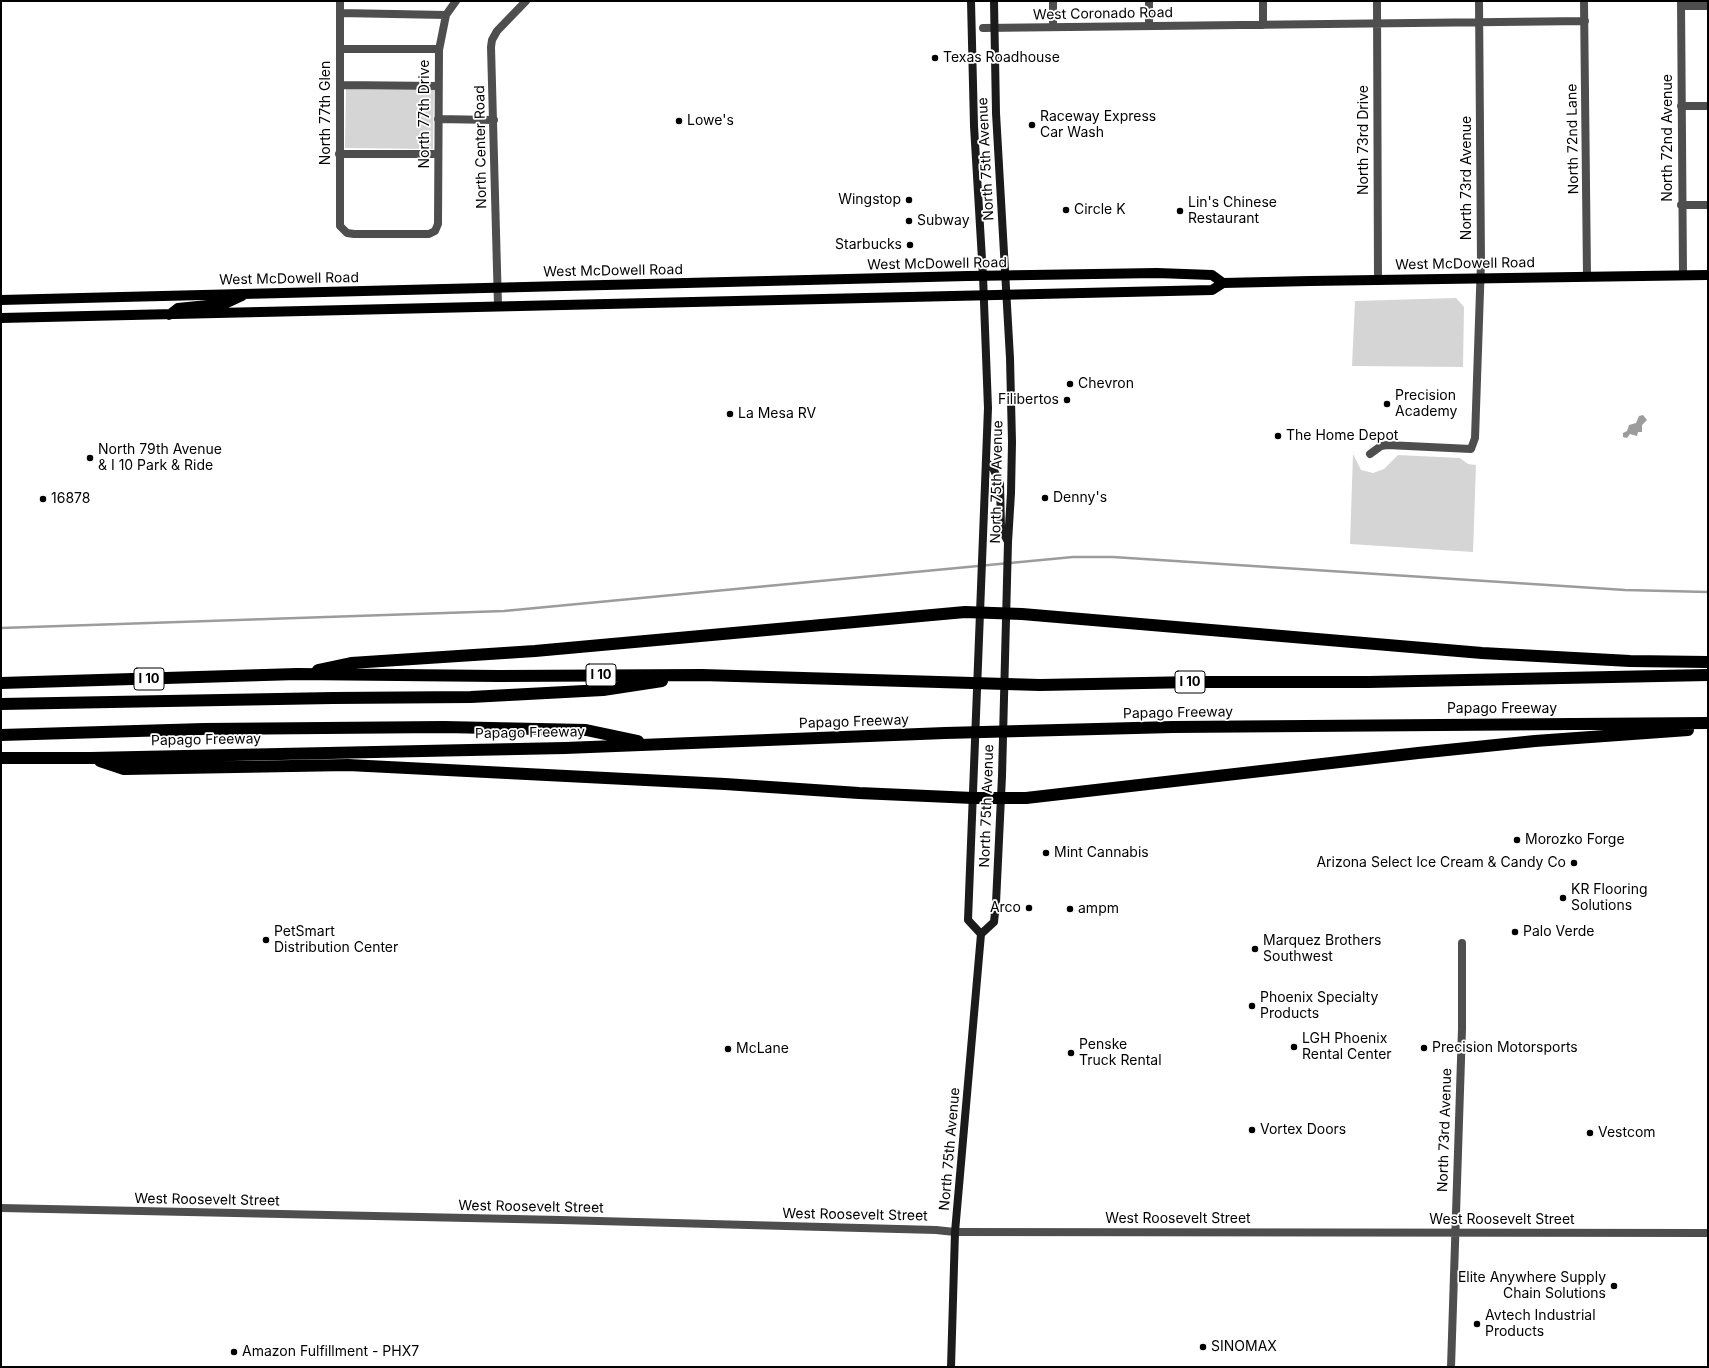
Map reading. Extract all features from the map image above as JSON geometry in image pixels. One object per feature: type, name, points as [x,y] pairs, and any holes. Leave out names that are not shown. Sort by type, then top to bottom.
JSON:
[{"type":"highway","points":[[297,674],[351,662],[535,650],[965,612],[1007,614],[1475,653],[1630,661],[1708,662]]},
{"type":"highway","name":"Papago Freeway","points":[[1,684],[297,674],[499,676],[702,675],[1040,685],[1195,682],[1369,682],[1708,675]]},
{"type":"highway","points":[[1,704],[472,697],[603,690],[702,675]]},
{"type":"highway","name":"Papago Freeway","points":[[1,758],[90,758],[657,745],[945,733],[1173,727],[1708,723]]},
{"type":"highway","points":[[1,735],[354,727],[586,730],[657,745]]},
{"type":"highway","points":[[90,758],[124,769],[318,765],[393,766],[860,793],[974,798],[1026,798],[1535,741],[1708,729]]},
{"type":"main road","name":"North 75th Avenue","points":[[971,1],[974,126],[988,382],[984,540],[968,920],[981,934]]},
{"type":"main road","name":"North 75th Avenue","points":[[951,1367],[955,1232],[981,934],[994,922],[996,903],[1002,776],[1012,442],[1007,295],[996,120],[994,1]]},
{"type":"main road","name":"West McDowell Road","points":[[1,300],[983,276],[1157,274],[1212,275],[1223,283]]},
{"type":"main road","name":"West McDowell Road","points":[[1,318],[1212,290],[1223,283],[1378,279],[1708,275]]},
{"type":"main road","points":[[292,294],[292,312]]},
{"type":"main road","points":[[169,315],[178,308],[227,304],[246,295]]},
{"type":"main road","points":[[986,462],[993,468],[1000,484],[1001,527],[1009,546]]},
{"type":"street","name":"North 77th Glen","points":[[340,1],[340,226],[347,232],[354,234],[429,234],[435,231]]},
{"type":"street","name":"North 77th Drive","points":[[435,231],[438,224],[439,49],[446,15],[456,1]]},
{"type":"street","name":"North Center Road","points":[[498,306],[492,40],[497,31],[526,1]]},
{"type":"street","points":[[1053,1],[1053,27]]},
{"type":"street","points":[[1149,1],[1149,26]]},
{"type":"street","points":[[1263,1],[1263,24]]},
{"type":"street","name":"North 73rd Drive","points":[[1377,1],[1378,279]]},
{"type":"street","name":"North 73rd Avenue","points":[[1370,454],[1381,446],[1387,445],[1471,449],[1475,438],[1477,414],[1480,277],[1479,1]]},
{"type":"street","name":"North 72nd Lane","points":[[1584,1],[1587,276]]},
{"type":"street","points":[[1681,4],[1708,6]]},
{"type":"street","name":"North 72nd Avenue","points":[[1681,4],[1681,205],[1683,275]]},
{"type":"street","points":[[340,13],[446,15]]},
{"type":"street","name":"West Coronado Road","points":[[983,28],[1584,21]]},
{"type":"street","points":[[340,49],[439,49]]},
{"type":"street","points":[[340,85],[438,86]]},
{"type":"street","points":[[1681,106],[1708,106]]},
{"type":"street","points":[[438,119],[494,120]]},
{"type":"street","points":[[339,154],[438,154]]},
{"type":"street","points":[[1681,205],[1708,205]]},
{"type":"street","name":"North 73rd Avenue","points":[[1451,1367],[1462,1029],[1462,943]]},
{"type":"street","name":"West Roosevelt Street","points":[[1,1208],[622,1222],[936,1230],[955,1232],[1708,1233]]},
{"type":"shaded area","points":[[346,89],[434,90],[433,149],[345,148]]},
{"type":"shaded area","points":[[1456,298],[1464,307],[1463,367],[1352,366],[1355,301]]},
{"type":"shaded area","points":[[1643,415],[1647,420],[1642,425],[1642,432],[1638,432],[1637,436],[1630,434],[1627,438],[1623,437],[1623,433],[1627,431],[1629,425],[1636,423],[1639,416]]},
{"type":"shaded area","points":[[1353,454],[1361,470],[1373,473],[1384,469],[1398,455],[1460,458],[1468,464],[1476,465],[1473,552],[1350,544]]},
{"type":"waterway","points":[[1,628],[504,611],[1073,557],[1113,557],[1625,590],[1708,592]]},
{"type":"place","name":"Texas Roadhouse","points":[[935,58]]},
{"type":"place","name":"Lowe's","points":[[679,121]]},
{"type":"place","name":"Raceway Express Car Wash","points":[[1032,125]]},
{"type":"place","name":"Wingstop","points":[[909,200]]},
{"type":"place","name":"Circle K","points":[[1066,210]]},
{"type":"place","name":"Lin's Chinese Restaurant","points":[[1180,211]]},
{"type":"place","name":"Subway","points":[[909,221]]},
{"type":"place","name":"Starbucks","points":[[910,245]]},
{"type":"place","name":"Chevron","points":[[1070,384]]},
{"type":"place","name":"Filibertos","points":[[1067,400]]},
{"type":"place","name":"Precision Academy","points":[[1387,404]]},
{"type":"place","name":"La Mesa RV","points":[[730,414]]},
{"type":"place","name":"The Home Depot","points":[[1278,436]]},
{"type":"place","name":"North 79th Avenue & I 10 Park & Ride","points":[[90,458]]},
{"type":"place","name":"Denny's","points":[[1045,498]]},
{"type":"place","name":"16878","points":[[43,499]]},
{"type":"place","name":"Morozko Forge","points":[[1517,840]]},
{"type":"place","name":"Mint Cannabis","points":[[1046,853]]},
{"type":"place","name":"Arizona Select Ice Cream & Candy Co","points":[[1574,863]]},
{"type":"place","name":"KR Flooring Solutions","points":[[1563,898]]},
{"type":"place","name":"Arco","points":[[1029,908]]},
{"type":"place","name":"ampm","points":[[1070,909]]},
{"type":"place","name":"Palo Verde","points":[[1515,932]]},
{"type":"place","name":"PetSmart Distribution Center","points":[[266,940]]},
{"type":"place","name":"Marquez Brothers Southwest","points":[[1255,949]]},
{"type":"place","name":"Phoenix Specialty Products","points":[[1252,1006]]},
{"type":"place","name":"LGH Phoenix Rental Center","points":[[1294,1047]]},
{"type":"place","name":"Precision Motorsports","points":[[1424,1048]]},
{"type":"place","name":"McLane","points":[[728,1049]]},
{"type":"place","name":"Penske Truck Rental","points":[[1071,1053]]},
{"type":"place","name":"Vortex Doors","points":[[1252,1130]]},
{"type":"place","name":"Vestcom","points":[[1590,1133]]},
{"type":"place","name":"Elite Anywhere Supply Chain Solutions","points":[[1614,1286]]},
{"type":"place","name":"Avtech Industrial Products","points":[[1477,1324]]},
{"type":"place","name":"SINOMAX","points":[[1203,1347]]},
{"type":"place","name":"Amazon Fulfillment - PHX7","points":[[234,1352]]}]
